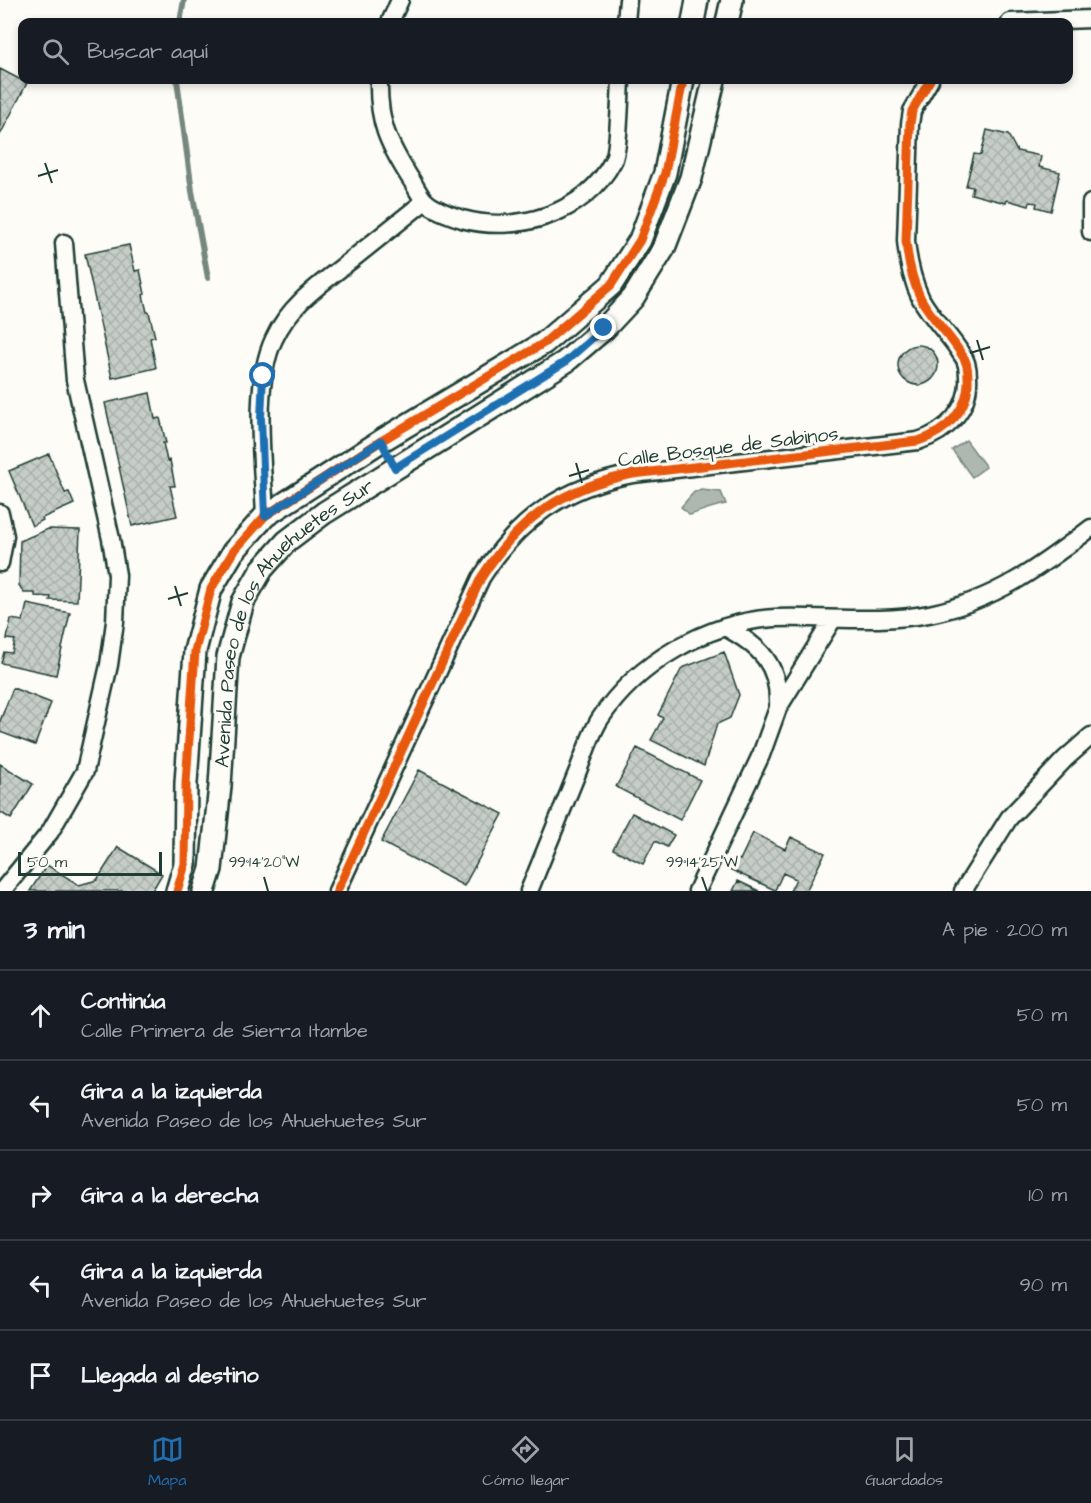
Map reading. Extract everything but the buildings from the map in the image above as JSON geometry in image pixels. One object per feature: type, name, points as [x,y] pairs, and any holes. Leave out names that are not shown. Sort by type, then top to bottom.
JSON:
[{"type":"street","points":[[392,18],[400,0]]},
{"type":"street","points":[[626,18],[628,0]]},
{"type":"street","points":[[694,18],[698,0]]},
{"type":"street","points":[[728,18],[732,0]]},
{"type":"street","points":[[1073,20],[1091,19]]},
{"type":"street","points":[[379,84],[380,111],[386,136],[425,201],[455,217],[496,224],[521,223],[538,219],[568,206],[595,185],[615,159],[621,84]]},
{"type":"street","name":"Avenida Paseo de los Ahuehuetes Sur","points":[[177,891],[185,864],[186,783],[195,651],[212,589],[233,552],[265,516],[381,441],[544,343],[611,285],[640,240],[665,173],[681,84]]},
{"type":"street","name":"Avenida Paseo de los Ahuehuetes Sur","points":[[204,891],[211,869],[218,806],[228,657],[243,602],[262,569],[287,541],[324,513],[565,362],[604,328],[633,298],[664,248],[691,178],[713,84]]},
{"type":"street","name":"Calle Bosque de Sabinos","points":[[338,891],[481,578],[494,557],[510,538],[540,512],[567,495],[610,478],[918,441],[940,432],[957,415],[965,399],[968,381],[964,357],[923,302],[911,274],[906,241],[910,123],[912,111],[928,84]]},
{"type":"street","points":[[265,516],[261,418],[263,376],[273,339],[289,313],[316,287],[425,201]]},
{"type":"street","points":[[1091,203],[1091,232]]},
{"type":"street","points":[[2,891],[50,832],[85,771],[110,665],[115,622],[117,575],[75,380],[64,243]]},
{"type":"street","points":[[381,441],[395,468]]},
{"type":"street","points":[[0,513],[5,536],[0,563]]},
{"type":"street","points":[[529,891],[598,721],[624,689],[655,663],[689,643],[725,627],[774,618],[881,620],[929,614],[952,608],[993,593],[1039,568],[1091,528]]},
{"type":"street","points":[[697,891],[761,755],[778,708],[833,619]]},
{"type":"street","points":[[725,627],[750,642],[761,651],[769,663],[777,685],[778,708]]},
{"type":"street","points":[[195,651],[228,657]]},
{"type":"street","points":[[963,891],[1009,818],[1065,759],[1091,736]]},
{"type":"shaded area","points":[[966,440],[986,467],[972,477],[952,450]]},
{"type":"shaded area","points":[[701,490],[721,492],[726,504],[690,515],[681,507],[694,492]]},
{"type":"waterway","points":[[181,18],[184,0]]},
{"type":"waterway","points":[[178,84],[192,191],[208,278]]},
{"type":"cycle path","points":[[177,891],[185,864],[186,783],[195,651],[211,589],[233,552],[265,516],[381,441],[544,343],[611,285],[640,240],[665,173],[682,84]]},
{"type":"cycle path","points":[[337,891],[481,578],[511,538],[545,508],[585,487],[633,474],[918,441],[938,432],[955,418],[968,389],[966,363],[964,357],[921,299],[911,271],[906,241],[910,124],[912,111],[928,84]]},
{"type":"route","points":[[263,376],[261,418],[265,516],[381,441],[395,468],[565,362],[604,328]]}]
